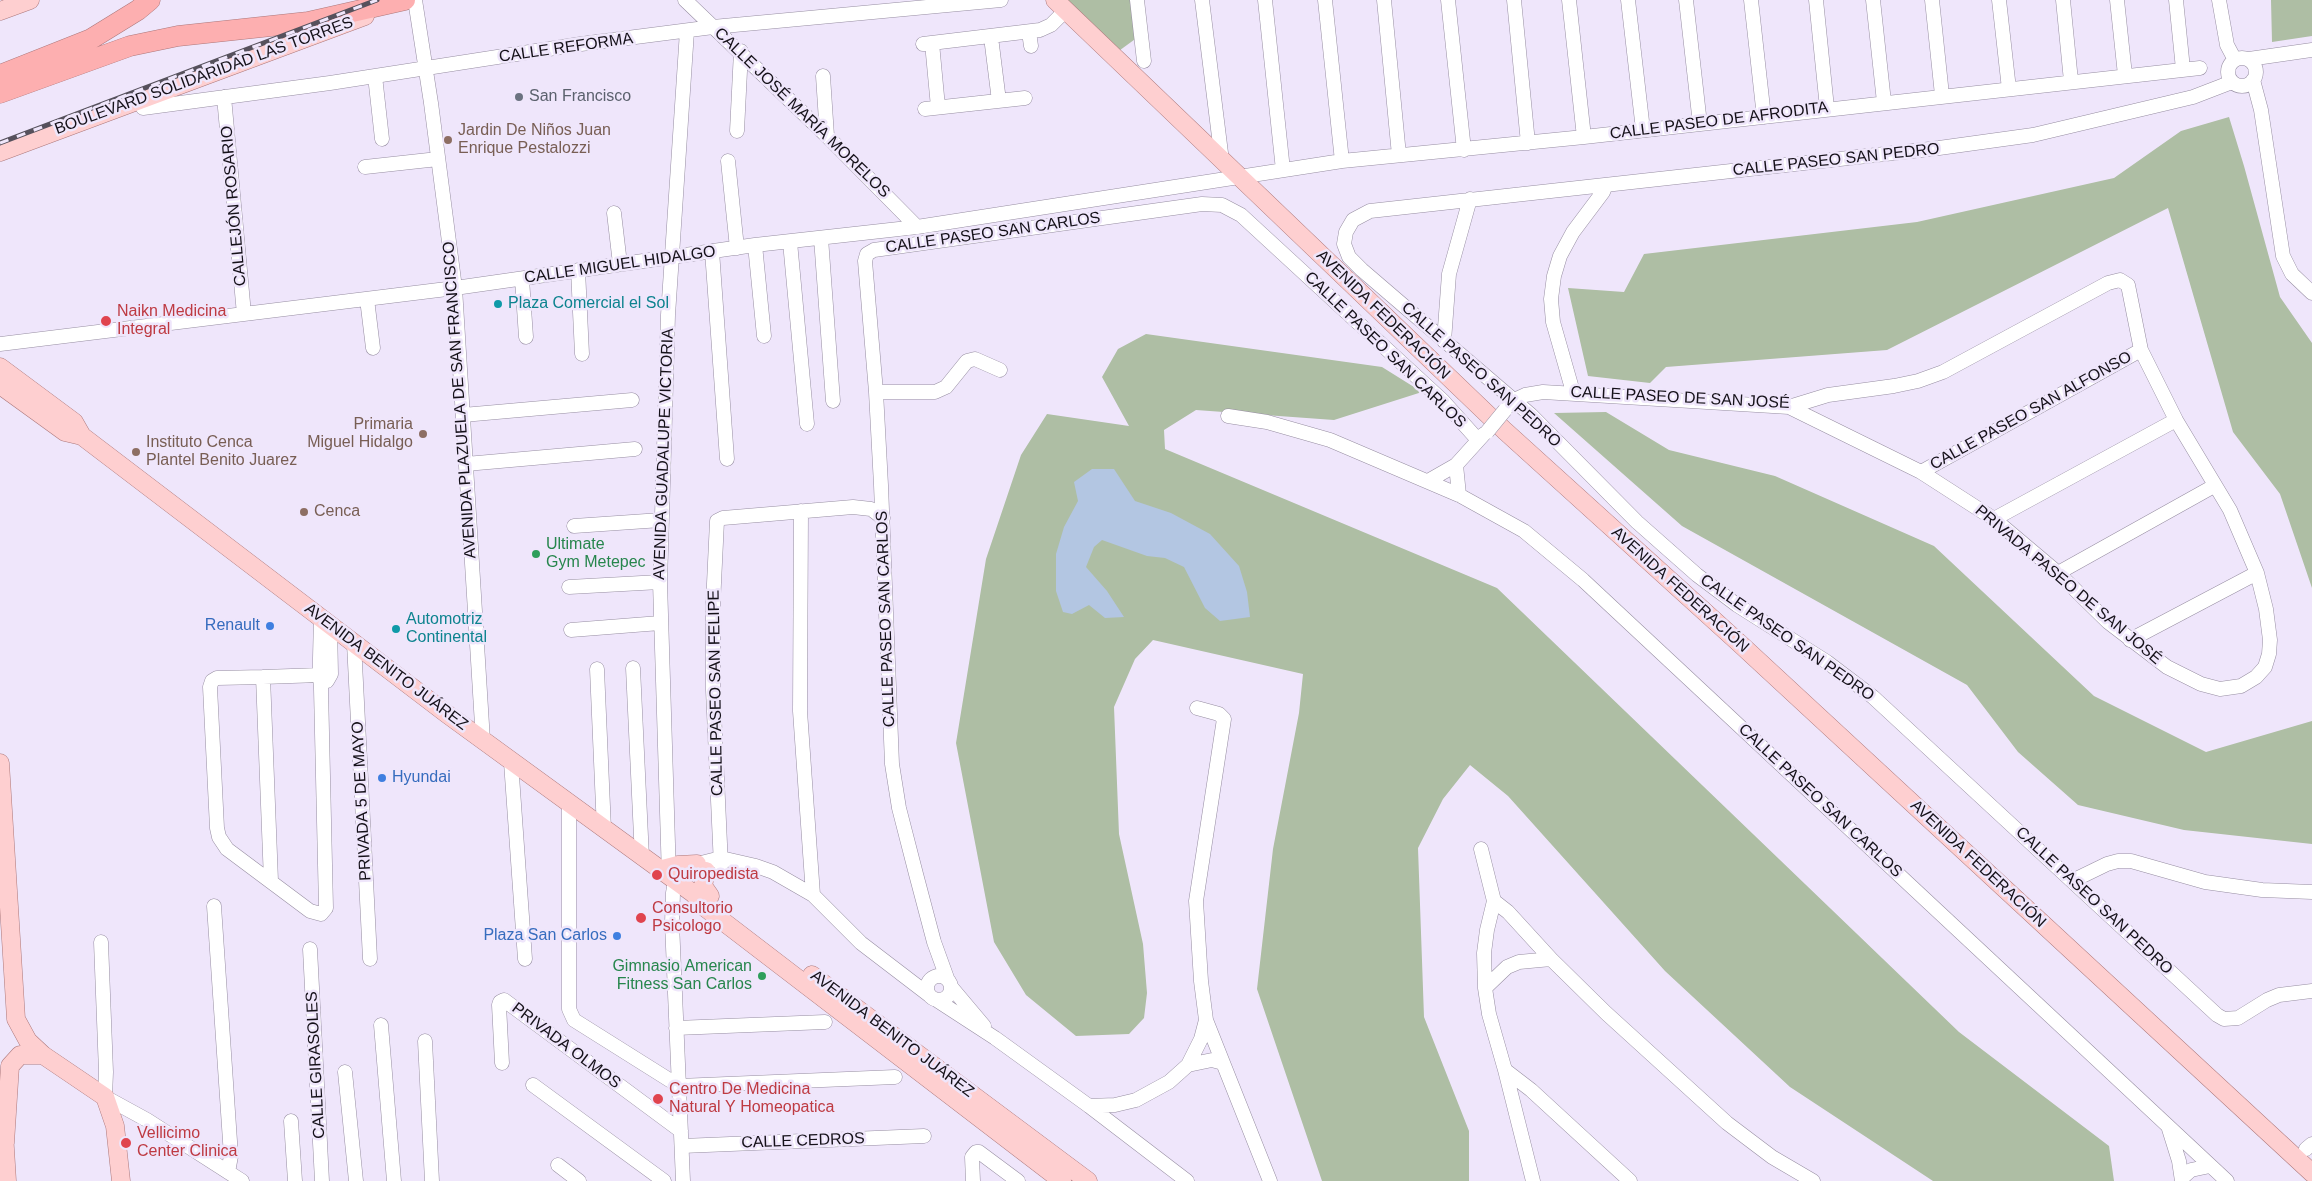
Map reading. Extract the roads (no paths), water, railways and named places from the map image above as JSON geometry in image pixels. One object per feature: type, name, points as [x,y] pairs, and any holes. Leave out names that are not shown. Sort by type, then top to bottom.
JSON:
[{"type":"highway","points":[[0,75],[91,39],[138,10],[150,0]]},
{"type":"highway","name":"BOULEVARD SOLIDARIDAD LAS TORRES","points":[[0,92],[130,46],[178,36],[318,20],[406,0]]},
{"type":"main road","points":[[0,11],[30,0]]},
{"type":"main road","name":"BOULEVARD SOLIDARIDAD LAS TORRES","points":[[0,152],[406,0]]},
{"type":"main road","name":"AVENIDA FEDERACIÓN","points":[[1060,6],[1505,431],[1745,648],[2312,1173]]},
{"type":"main road","name":"AVENIDA BENITO JUÁREZ","points":[[0,367],[74,422],[82,436],[483,741],[679,883],[1073,1178]]},
{"type":"main road","name":"AVENIDA BENITO JUÁREZ","points":[[0,385],[65,432],[82,436]]},
{"type":"main road","points":[[0,763],[5,934],[16,1019],[28,1041],[43,1055],[105,1097],[116,1126],[121,1181]]},
{"type":"main road","points":[[679,883],[703,886],[715,864]]},
{"type":"main road","points":[[679,883],[715,864]]},
{"type":"main road","points":[[2,1144],[10,1066],[20,1055],[43,1055]]},
{"type":"main road","points":[[0,1073],[2,1144],[7,1181]]},
{"type":"street","name":"AVENIDA PLAZUELA DE SAN FRANCISCO","points":[[415,0],[455,288],[483,741]]},
{"type":"street","name":"CALLE JOSÉ MARÍA MORELOS","points":[[686,0],[713,28],[741,51],[917,227]]},
{"type":"street","name":"CALLE REFORMA","points":[[143,98],[143,108],[224,97],[330,88],[374,76],[581,44],[713,28],[1001,0]]},
{"type":"street","points":[[1137,0],[1144,61]]},
{"type":"street","points":[[1202,0],[1222,161]]},
{"type":"street","points":[[1265,0],[1283,170]]},
{"type":"street","points":[[1325,0],[1342,161]]},
{"type":"street","points":[[1384,0],[1399,154]]},
{"type":"street","points":[[1448,0],[1464,150]]},
{"type":"street","points":[[1514,0],[1528,143]]},
{"type":"street","points":[[1569,0],[1584,137]]},
{"type":"street","points":[[1628,0],[1643,130]]},
{"type":"street","points":[[1686,0],[1700,124]]},
{"type":"street","points":[[1751,0],[1764,117]]},
{"type":"street","points":[[1816,0],[1827,108]]},
{"type":"street","points":[[1873,0],[1884,102]]},
{"type":"street","points":[[1932,0],[1942,95]]},
{"type":"street","points":[[1999,0],[2009,89]]},
{"type":"street","points":[[2063,0],[2071,82]]},
{"type":"street","points":[[2117,0],[2125,75]]},
{"type":"street","points":[[2176,0],[2183,69]]},
{"type":"street","points":[[2218,0],[2227,45],[2235,60]]},
{"type":"street","points":[[1025,98],[932,108],[928,44],[991,37],[1030,39],[1046,28],[1060,6]]},
{"type":"street","name":"AVENIDA GUADALUPE VICTORIA","points":[[683,1181],[672,923],[679,883],[660,623],[660,582],[671,256],[687,31]]},
{"type":"street","points":[[991,37],[999,101]]},
{"type":"street","points":[[2253,80],[2245,85],[2232,82],[2228,72],[2231,63],[2240,58],[2249,60],[2312,50]]},
{"type":"street","points":[[737,131],[741,51]]},
{"type":"street","points":[[2249,60],[2256,71],[2253,80],[2262,110],[2284,256],[2292,274],[2312,293]]},
{"type":"street","name":"CALLE PASEO DE AFRODITA","points":[[1238,177],[1399,154],[1464,150],[1764,117],[1942,95],[2200,68]]},
{"type":"street","points":[[374,76],[382,139]]},
{"type":"street","points":[[823,76],[827,136]]},
{"type":"street","name":"CALLE PASEO SAN PEDRO","points":[[2232,82],[2193,97],[2033,135],[1939,148],[1370,211],[1353,220],[1346,232],[1344,244],[1349,257],[1444,341],[1510,405],[1697,575],[1737,605],[1827,662],[1873,697],[2224,1019],[2238,1018],[2267,1000],[2279,995],[2312,990]]},
{"type":"street","name":"CALLEJÓN ROSARIO","points":[[224,97],[244,314]]},
{"type":"street","points":[[366,167],[438,159]]},
{"type":"street","points":[[728,161],[737,248]]},
{"type":"street","name":"CALLE MIGUEL HIDALGO","points":[[0,344],[455,288],[754,245],[917,227],[1238,177]]},
{"type":"street","points":[[1573,392],[1552,322],[1554,276],[1560,256],[1573,232],[1603,192],[1606,185]]},
{"type":"street","points":[[1444,341],[1449,274],[1470,199]]},
{"type":"street","name":"CALLE PASEO SAN CARLOS","points":[[932,997],[927,988],[941,981],[934,942],[900,808],[892,764],[881,485],[876,392],[865,261],[870,251],[1213,204],[1222,205],[1241,215],[1482,436],[1456,465],[1428,481]]},
{"type":"street","points":[[614,213],[620,264]]},
{"type":"street","points":[[821,238],[833,400]]},
{"type":"street","points":[[790,242],[807,424]]},
{"type":"street","points":[[754,245],[764,336]]},
{"type":"street","points":[[712,251],[727,459]]},
{"type":"street","points":[[578,270],[582,354]]},
{"type":"street","points":[[522,278],[526,337]]},
{"type":"street","name":"CALLE PASEO DE SAN JOSÉ","points":[[1510,405],[1533,392],[1573,392],[1789,407],[1828,395],[1918,381],[1943,372],[2108,283],[2120,280]]},
{"type":"street","name":"PRIVADA PASEO DE SAN JOSÉ","points":[[1789,407],[1921,472],[1994,520],[2058,573],[2108,622],[2167,667],[2201,684],[2220,689],[2241,686],[2256,678],[2265,667],[2269,654],[2270,640],[2266,609],[2257,573],[2230,510],[2176,420],[2141,350],[2128,285],[2120,280]]},
{"type":"street","points":[[367,299],[373,348]]},
{"type":"street","name":"CALLE PASEO SAN ALFONSO","points":[[1921,472],[2141,350]]},
{"type":"street","points":[[876,392],[935,392],[946,387],[967,361],[976,359],[1000,370]]},
{"type":"street","points":[[463,415],[632,400]]},
{"type":"street","points":[[1482,436],[1510,405]]},
{"type":"street","points":[[1228,416],[1267,422],[1330,440],[1428,481]]},
{"type":"street","points":[[1994,520],[2176,420]]},
{"type":"street","points":[[466,464],[635,449]]},
{"type":"street","points":[[1456,465],[1459,495]]},
{"type":"street","name":"CALLE PASEO SAN CARLOS","points":[[1428,481],[1459,495],[1524,531],[1583,580],[2226,1181]]},
{"type":"street","points":[[853,507],[870,499],[881,485]]},
{"type":"street","points":[[2058,573],[2214,486]]},
{"type":"street","points":[[814,895],[800,711],[801,511],[853,507],[871,509],[882,518]]},
{"type":"street","name":"CALLE PASEO SAN FELIPE","points":[[715,864],[713,604],[717,521],[723,518],[801,511]]},
{"type":"street","points":[[574,526],[661,520]]},
{"type":"street","points":[[2130,640],[2257,573]]},
{"type":"street","points":[[569,587],[660,582]]},
{"type":"street","points":[[325,621],[326,675],[320,689],[326,908],[321,914],[310,911],[227,849],[219,837],[210,687],[212,681],[217,678],[326,675]]},
{"type":"street","points":[[571,630],[660,623]]},
{"type":"street","name":"PRIVADA 5 DE MAYO","points":[[354,643],[370,959]]},
{"type":"street","points":[[633,668],[642,858]]},
{"type":"street","points":[[597,669],[604,830]]},
{"type":"street","points":[[264,677],[271,881]]},
{"type":"street","points":[[1198,708],[1219,714],[1224,720],[1196,901],[1201,981],[1206,1020],[1270,1181]]},
{"type":"street","points":[[511,762],[524,959]]},
{"type":"street","points":[[569,803],[570,1013],[574,1020],[679,1086],[895,1077]]},
{"type":"street","points":[[1481,849],[1494,901],[1485,945],[1485,988],[1495,1042],[1505,1070],[1533,1181]]},
{"type":"street","points":[[2072,881],[2107,864],[2131,861],[2205,882],[2262,890],[2312,892]]},
{"type":"street","points":[[715,864],[756,866],[773,872],[814,895],[861,943],[932,997],[995,1038],[1089,1106],[1187,1181]]},
{"type":"street","points":[[1494,901],[1508,912],[1550,959],[1727,1123],[1772,1157],[1813,1181]]},
{"type":"street","points":[[214,906],[231,1156],[228,1172]]},
{"type":"street","points":[[101,942],[106,1072],[105,1097],[147,1120],[242,1181]]},
{"type":"street","name":"CALLE GIRASOLES","points":[[310,949],[322,1181]]},
{"type":"street","points":[[1485,988],[1507,967],[1527,960],[1550,959]]},
{"type":"street","points":[[892,966],[941,981],[995,1038]]},
{"type":"street","points":[[932,997],[948,996],[941,981]]},
{"type":"street","name":"PRIVADA OLMOS","points":[[502,1063],[499,1005],[504,1000],[681,1131]]},
{"type":"street","points":[[1089,1106],[1115,1105],[1136,1100],[1163,1086],[1188,1065],[1201,1039],[1206,1020]]},
{"type":"street","points":[[676,1028],[825,1022]]},
{"type":"street","points":[[381,1026],[394,1181]]},
{"type":"street","points":[[426,1041],[432,1181]]},
{"type":"street","points":[[1188,1065],[1212,1060],[1224,1063]]},
{"type":"street","points":[[1505,1070],[1531,1090],[1630,1181]]},
{"type":"street","points":[[345,1072],[356,1181]]},
{"type":"street","points":[[533,1085],[664,1181]]},
{"type":"street","points":[[291,1120],[295,1181]]},
{"type":"street","name":"CALLE PASEO SAN CARLOS","points":[[2166,1124],[2179,1160],[2182,1180]]},
{"type":"street","name":"CALLE CEDROS","points":[[682,1146],[924,1136]]},
{"type":"street","points":[[973,1181],[972,1157],[976,1152],[979,1152],[1018,1181]]},
{"type":"street","points":[[558,1165],[579,1181]]},
{"type":"street","points":[[2182,1180],[2191,1170],[2210,1166]]},
{"type":"water","points":[[1092,469],[1114,469],[1135,501],[1171,513],[1210,534],[1239,566],[1247,592],[1250,617],[1220,621],[1205,608],[1184,567],[1165,558],[1147,556],[1102,540],[1094,547],[1086,567],[1107,591],[1124,617],[1105,618],[1089,605],[1072,614],[1063,612],[1056,591],[1056,554],[1064,527],[1078,501],[1074,482]]},
{"type":"railway","points":[[0,143],[377,0]]},
{"type":"place","name":"San Francisco","points":[[519,97]]},
{"type":"place","name":"Jardin De Niños Juan Enrique Pestalozzi","points":[[448,140]]},
{"type":"place","name":"Plaza Comercial el Sol","points":[[498,304]]},
{"type":"place","name":"Naikn Medicina Integral","points":[[106,321]]},
{"type":"place","name":"Primaria Miguel Hidalgo","points":[[423,434]]},
{"type":"place","name":"Instituto Cenca Plantel Benito Juarez","points":[[136,452]]},
{"type":"place","name":"Cenca","points":[[304,512]]},
{"type":"place","name":"Ultimate Gym Metepec","points":[[536,554]]},
{"type":"place","name":"Renault","points":[[270,626]]},
{"type":"place","name":"Automotriz Continental","points":[[396,629]]},
{"type":"place","name":"Hyundai","points":[[382,778]]},
{"type":"place","name":"Quiropedista","points":[[657,875]]},
{"type":"place","name":"Consultorio Psicologo","points":[[641,918]]},
{"type":"place","name":"Plaza San Carlos","points":[[617,936]]},
{"type":"place","name":"Gimnasio American Fitness San Carlos","points":[[762,976]]},
{"type":"place","name":"Centro De Medicina Natural Y Homeopatica","points":[[658,1099]]},
{"type":"place","name":"Vellicimo Center Clinica","points":[[126,1143]]}]
